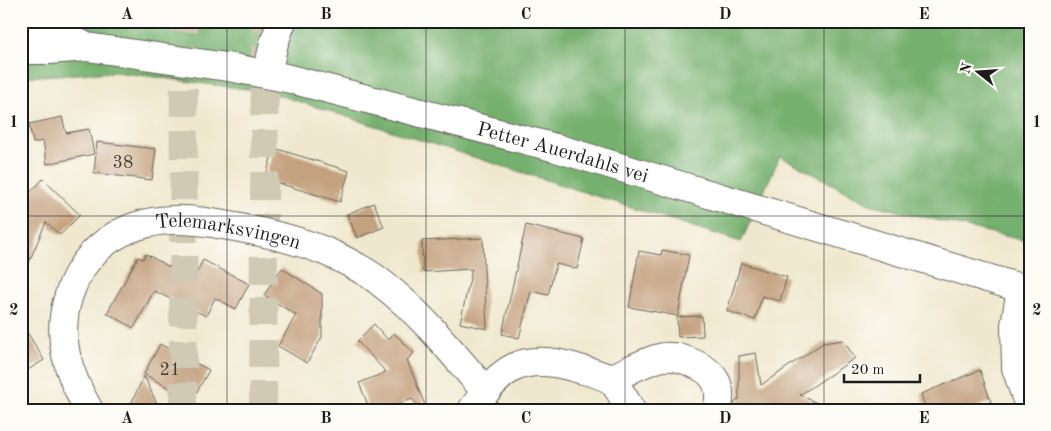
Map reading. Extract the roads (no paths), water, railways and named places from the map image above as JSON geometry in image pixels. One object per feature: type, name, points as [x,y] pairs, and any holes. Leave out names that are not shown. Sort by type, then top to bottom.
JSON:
[{"type":"street","points":[[267,74],[274,43],[282,21]]},
{"type":"street","name":"Petter Auerdahls vei","points":[[21,24],[88,46],[267,74],[556,148],[1025,290]]},
{"type":"street","name":"Petter Auerdahls vei","points":[[21,50],[49,50],[88,46]]},
{"type":"street","name":"Telemarksvingen","points":[[90,410],[72,377],[63,342],[63,324],[73,282],[82,265],[96,250],[116,235],[153,223],[172,220],[214,223],[280,236],[309,245],[357,267],[380,281],[429,327],[478,400],[496,379],[511,368],[528,363],[544,361],[559,363],[610,379]]},
{"type":"street","points":[[1025,290],[1015,325],[1016,368],[1030,409]]},
{"type":"street","points":[[631,410],[610,379],[653,360],[665,357],[685,360],[702,368],[715,379],[720,393],[718,410]]},
{"type":"tunnel","points":[[183,410],[184,21]]},
{"type":"tunnel","points":[[263,410],[265,21]]}]
